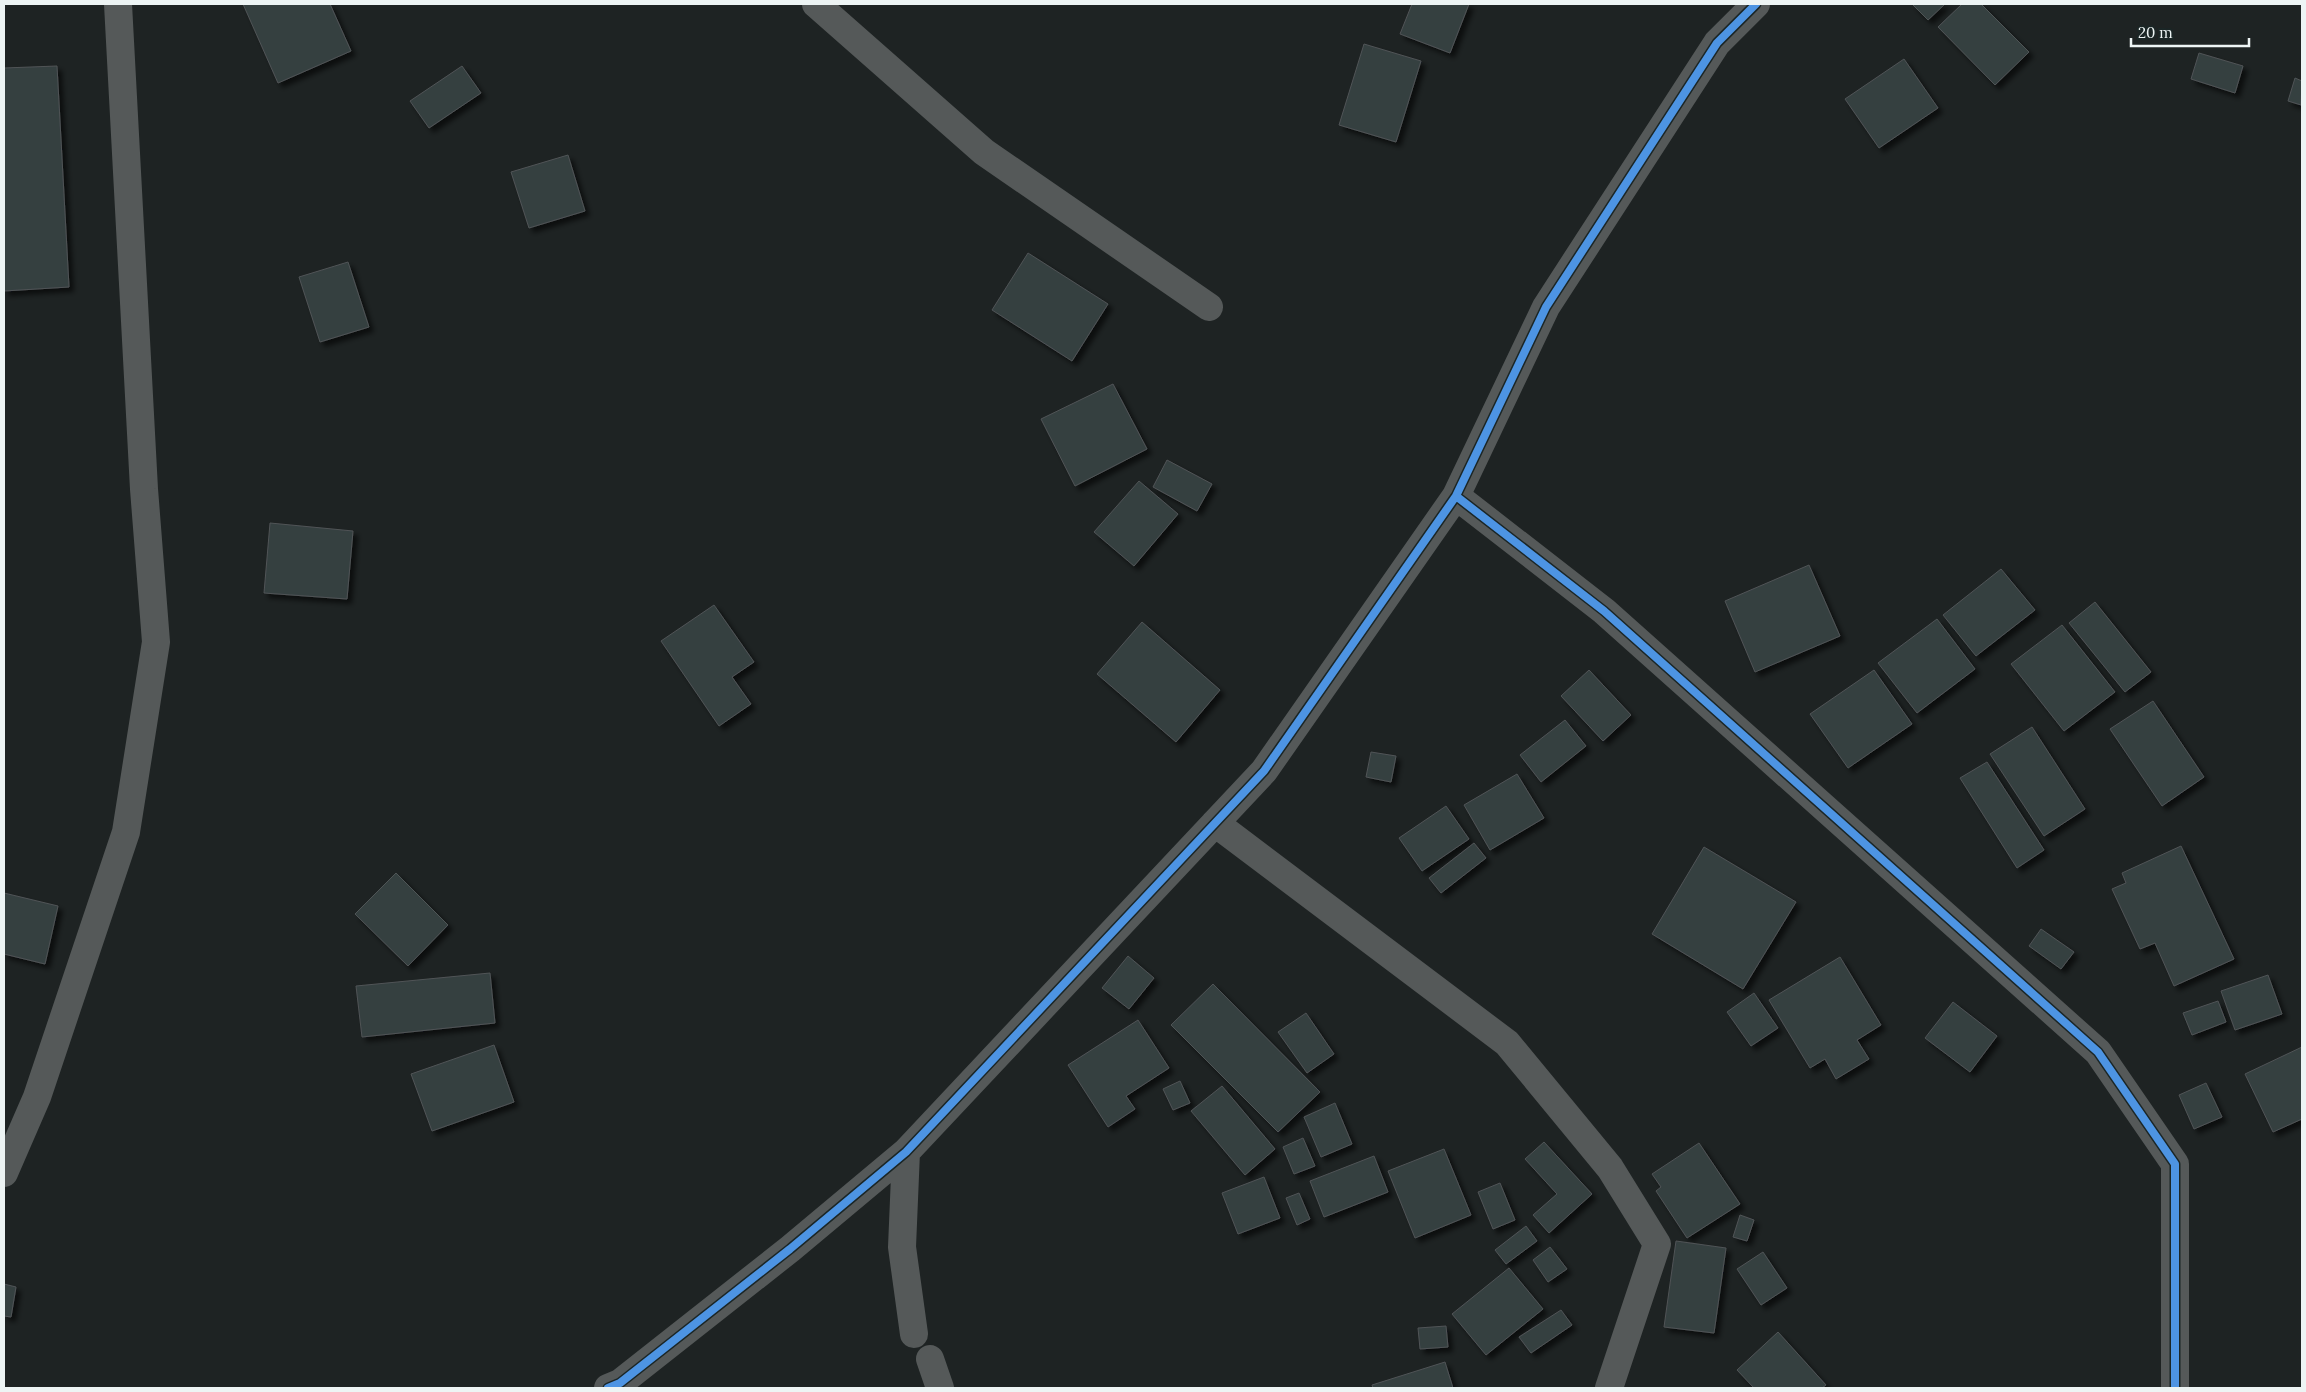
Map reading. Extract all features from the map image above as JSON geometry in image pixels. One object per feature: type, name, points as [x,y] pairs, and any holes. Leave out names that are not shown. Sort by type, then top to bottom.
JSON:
[{"type":"street","points":[[4,1173],[37,1097],[126,832],[156,642],[143,479],[118,4]]},
{"type":"street","points":[[816,4],[984,152],[1209,307]]},
{"type":"street","points":[[608,1388],[620,1383],[790,1249],[906,1152],[1264,771],[1456,496],[1546,307],[1717,42],[1756,4]]},
{"type":"street","points":[[1456,496],[1604,611],[2098,1052],[2175,1164],[2175,1388]]},
{"type":"street","points":[[1215,823],[1507,1043],[1610,1168],[1657,1244],[1609,1388]]},
{"type":"street","points":[[906,1152],[902,1247],[914,1334]]},
{"type":"street","points":[[930,1359],[940,1388]]},
{"type":"building","points":[[243,4],[330,4],[351,51],[278,83]]},
{"type":"building","points":[[1412,4],[1469,4],[1450,53],[1400,34]]},
{"type":"building","points":[[1912,4],[1945,4],[1928,20]]},
{"type":"building","points":[[1962,4],[1981,4],[2029,52],[1995,85],[1938,27]]},
{"type":"building","points":[[1364,44],[1421,61],[1396,142],[1339,125]]},
{"type":"building","points":[[2199,53],[2243,66],[2235,93],[2191,79]]},
{"type":"building","points":[[1904,59],[1938,108],[1879,148],[1845,99]]},
{"type":"building","points":[[57,66],[69,287],[4,291],[4,68]]},
{"type":"building","points":[[462,66],[481,93],[429,128],[410,101]]},
{"type":"building","points":[[2295,78],[2302,81],[2301,105],[2288,101]]},
{"type":"building","points":[[568,155],[585,211],[529,228],[511,172]]},
{"type":"building","points":[[1028,253],[1108,304],[1072,361],[992,310]]},
{"type":"building","points":[[348,262],[369,327],[320,342],[299,277]]},
{"type":"building","points":[[1113,384],[1147,449],[1075,486],[1041,419]]},
{"type":"building","points":[[1167,460],[1212,484],[1197,511],[1153,487]]},
{"type":"building","points":[[1139,481],[1178,514],[1134,566],[1094,532]]},
{"type":"building","points":[[270,523],[353,531],[347,599],[264,593]]},
{"type":"building","points":[[1809,565],[1840,636],[1755,672],[1725,601]]},
{"type":"building","points":[[2001,569],[2035,610],[1976,656],[1943,615]]},
{"type":"building","points":[[2095,602],[2151,672],[2125,692],[2069,623]]},
{"type":"building","points":[[714,605],[754,662],[732,677],[751,704],[719,726],[661,641]]},
{"type":"building","points":[[1937,619],[1975,669],[1917,713],[1878,663]]},
{"type":"building","points":[[1142,622],[1220,690],[1176,742],[1097,674]]},
{"type":"building","points":[[2062,625],[2115,692],[2064,731],[2011,664]]},
{"type":"building","points":[[1589,670],[1631,715],[1603,741],[1561,696]]},
{"type":"building","points":[[1874,670],[1912,724],[1848,768],[1810,714]]},
{"type":"building","points":[[2153,701],[2204,777],[2162,806],[2110,729]]},
{"type":"building","points":[[1565,720],[1586,746],[1541,782],[1520,755]]},
{"type":"building","points":[[2032,727],[2085,809],[2044,836],[1990,754]]},
{"type":"building","points":[[1371,752],[1396,756],[1391,782],[1366,777]]},
{"type":"building","points":[[1987,762],[2044,850],[2017,868],[1960,778]]},
{"type":"building","points":[[1517,774],[1544,818],[1490,850],[1464,805]]},
{"type":"building","points":[[1446,806],[1469,839],[1422,871],[1399,838]]},
{"type":"building","points":[[1474,843],[1486,858],[1441,893],[1429,878]]},
{"type":"building","points":[[2181,846],[2234,959],[2174,986],[2155,943],[2140,949],[2112,889],[2126,883],[2122,873]]},
{"type":"building","points":[[1704,847],[1796,902],[1743,989],[1652,934]]},
{"type":"building","points":[[396,873],[448,925],[408,966],[355,914]]},
{"type":"building","points":[[4,893],[58,906],[45,964],[4,954]]},
{"type":"building","points":[[2041,929],[2074,952],[2061,969],[2029,946]]},
{"type":"building","points":[[1128,956],[1154,978],[1129,1009],[1102,988]]},
{"type":"building","points":[[1840,957],[1881,1025],[1857,1040],[1869,1059],[1836,1079],[1825,1059],[1810,1068],[1769,1000]]},
{"type":"building","points":[[490,973],[495,1023],[362,1037],[356,986]]},
{"type":"building","points":[[2268,975],[2282,1014],[2235,1030],[2221,991]]},
{"type":"building","points":[[1213,984],[1320,1092],[1278,1132],[1171,1025]]},
{"type":"building","points":[[1754,993],[1778,1028],[1751,1046],[1727,1012]]},
{"type":"building","points":[[2218,1001],[2226,1022],[2192,1035],[2183,1013]]},
{"type":"building","points":[[1953,1002],[1997,1036],[1970,1072],[1925,1038]]},
{"type":"building","points":[[1306,1013],[1334,1054],[1307,1073],[1278,1032]]},
{"type":"building","points":[[1138,1020],[1169,1068],[1126,1096],[1135,1109],[1108,1127],[1068,1065]]},
{"type":"building","points":[[494,1045],[514,1102],[432,1131],[411,1074]]},
{"type":"building","points":[[2302,1047],[2302,1119],[2273,1132],[2245,1074]]},
{"type":"building","points":[[1180,1081],[1190,1103],[1173,1110],[1163,1089]]},
{"type":"building","points":[[2206,1083],[2222,1117],[2194,1129],[2179,1095]]},
{"type":"building","points":[[1222,1086],[1275,1149],[1245,1175],[1191,1111]]},
{"type":"building","points":[[1335,1103],[1352,1144],[1321,1157],[1304,1117]]},
{"type":"building","points":[[1303,1138],[1315,1166],[1294,1174],[1283,1147]]},
{"type":"building","points":[[1544,1142],[1592,1194],[1549,1233],[1533,1215],[1557,1194],[1525,1159]]},
{"type":"building","points":[[1699,1143],[1740,1204],[1687,1238],[1656,1191],[1661,1187],[1652,1174]]},
{"type":"building","points":[[1444,1149],[1471,1215],[1415,1238],[1388,1171]]},
{"type":"building","points":[[1374,1156],[1388,1192],[1324,1217],[1310,1181]]},
{"type":"building","points":[[1264,1177],[1280,1218],[1238,1234],[1222,1193]]},
{"type":"building","points":[[1500,1183],[1515,1220],[1493,1229],[1478,1192]]},
{"type":"building","points":[[1299,1193],[1310,1219],[1297,1225],[1286,1198]]},
{"type":"building","points":[[1740,1215],[1754,1220],[1747,1241],[1733,1237]]},
{"type":"building","points":[[1526,1226],[1537,1241],[1506,1264],[1495,1250]]},
{"type":"building","points":[[1676,1241],[1726,1248],[1714,1333],[1664,1327]]},
{"type":"building","points":[[1550,1247],[1567,1269],[1548,1282],[1533,1260]]},
{"type":"building","points":[[1763,1252],[1787,1288],[1761,1305],[1737,1269]]},
{"type":"building","points":[[1509,1268],[1543,1309],[1486,1355],[1452,1314]]},
{"type":"building","points":[[4,1284],[16,1287],[11,1317],[4,1316]]},
{"type":"building","points":[[1561,1310],[1572,1325],[1531,1353],[1519,1337]]},
{"type":"building","points":[[1446,1326],[1448,1347],[1420,1349],[1418,1328]]},
{"type":"building","points":[[1778,1332],[1826,1385],[1822,1388],[1754,1388],[1737,1370]]},
{"type":"building","points":[[1445,1362],[1453,1388],[1373,1388],[1372,1385]]},
{"type":"cycle path","points":[[1756,4],[1717,43],[1546,307],[1456,496],[1604,611],[2098,1052],[2175,1164],[2175,1388]]},
{"type":"cycle path","points":[[608,1388],[620,1383],[790,1249],[906,1152],[1264,771],[1456,496]]}]
